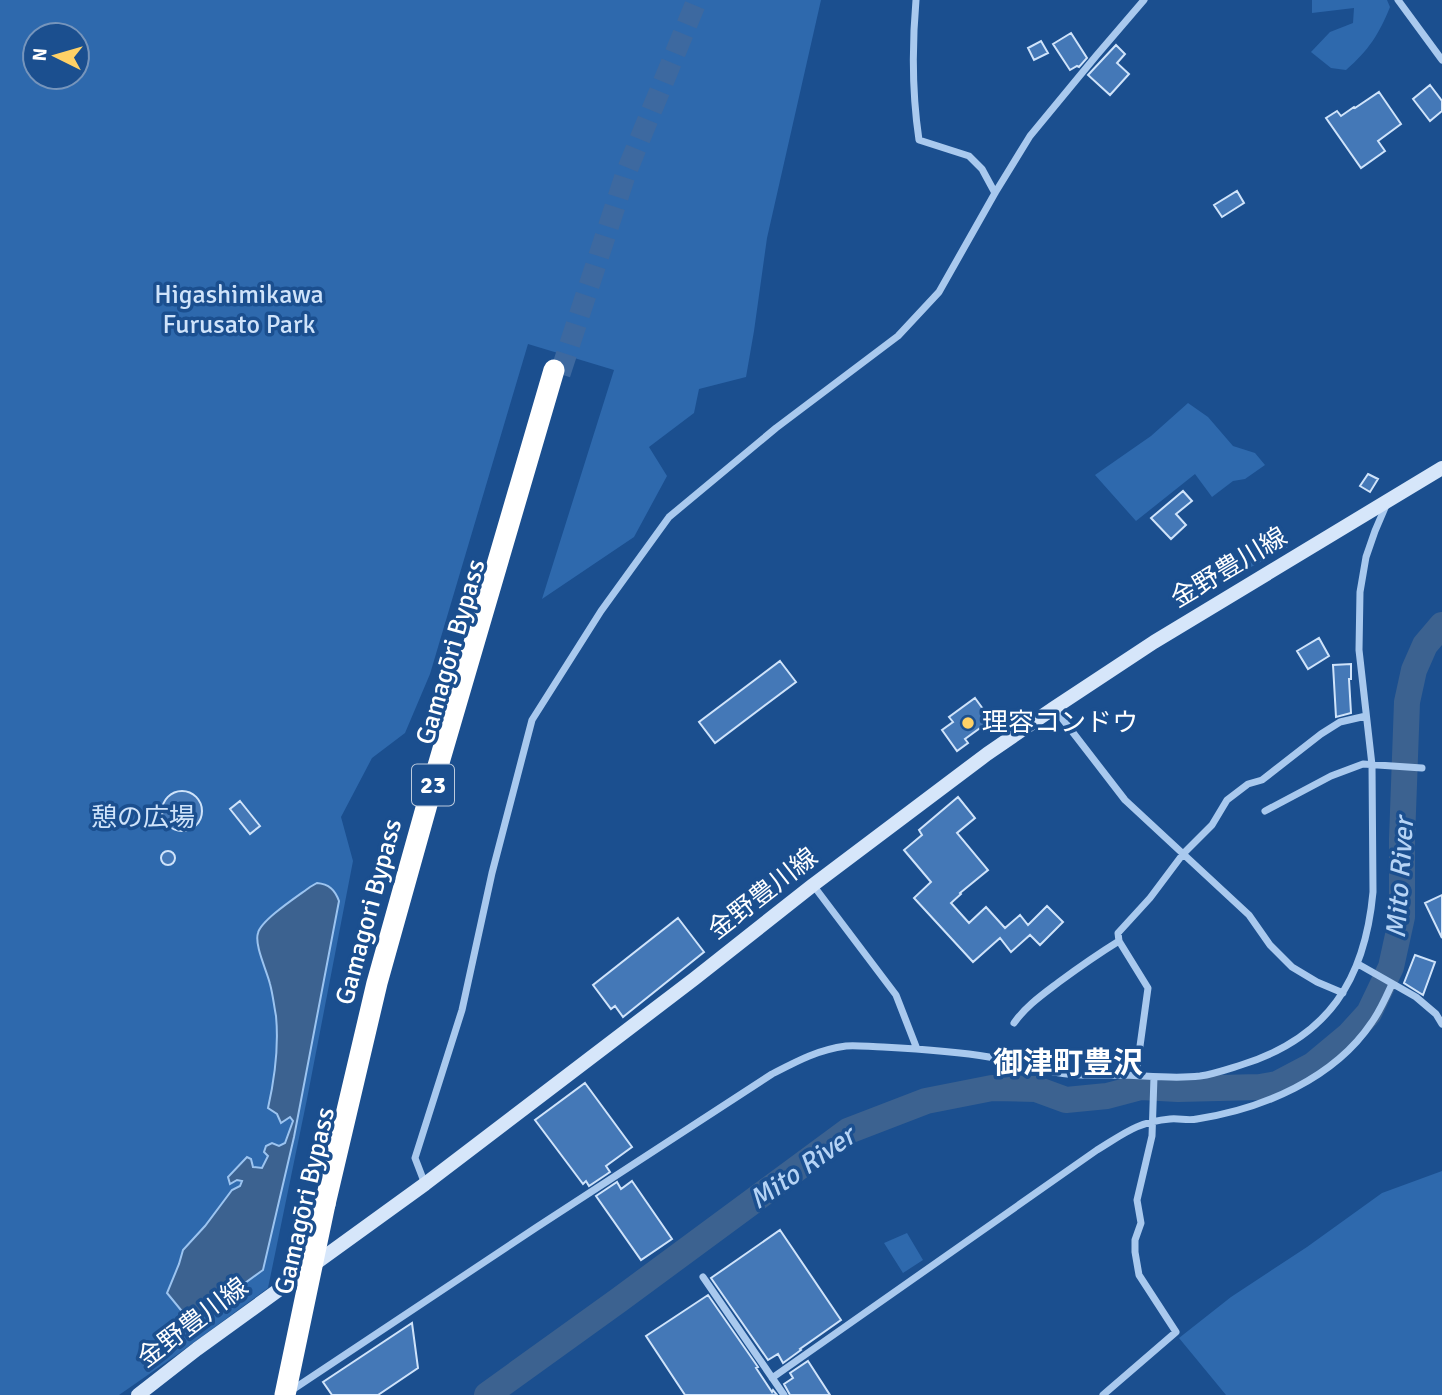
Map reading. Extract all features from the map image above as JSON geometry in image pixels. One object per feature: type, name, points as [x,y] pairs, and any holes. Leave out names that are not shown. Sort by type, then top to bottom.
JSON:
[{"type":"highway","name":"Gamagōri Bypass","points":[[292,1395],[329,1205],[394,958],[557,372]]},
{"type":"highway","name":"23","points":[[285,1395],[329,1205]]},
{"type":"main road","name":"金野豊川線","points":[[138,1395],[197,1349],[425,1184],[987,754],[1154,642],[1442,468]]},
{"type":"street","points":[[916,0],[913,62],[915,116],[919,139],[969,156],[982,169],[995,193]]},
{"type":"street","points":[[425,1184],[415,1158],[462,1010],[492,873],[532,720],[601,611],[668,517],[776,428],[898,336],[939,292],[1030,136],[1144,0]]},
{"type":"street","points":[[1398,0],[1442,60]]},
{"type":"street","points":[[285,1395],[772,1074],[810,1054],[848,1046],[917,1049],[989,1057],[1066,1074],[1136,1075],[1154,1081],[1201,1076],[1253,1061],[1300,1038],[1322,1020],[1362,965],[1373,892],[1372,765],[1359,650],[1360,592],[1366,557],[1389,499]]},
{"type":"street","points":[[1054,708],[1125,800],[1249,915],[1270,945],[1293,967],[1317,982],[1343,993]]},
{"type":"street","points":[[1136,1075],[1148,988],[1119,941],[1118,933],[1150,898],[1183,854],[1212,825],[1227,800],[1248,784],[1262,779],[1321,734],[1340,723],[1366,716]]},
{"type":"street","points":[[1265,811],[1331,776],[1363,764],[1422,768]]},
{"type":"street","points":[[813,886],[895,995],[917,1049]]},
{"type":"street","points":[[1014,1023],[1033,1002],[1091,958],[1119,941]]},
{"type":"street","points":[[1362,965],[1428,1006],[1442,1024]]},
{"type":"street","points":[[772,1378],[1097,1150],[1134,1127],[1152,1118],[1193,1120],[1237,1110],[1292,1090],[1319,1074],[1348,1051],[1372,1023],[1392,984]]},
{"type":"street","points":[[1103,1395],[1176,1332],[1139,1275],[1135,1252],[1140,1223],[1137,1200],[1152,1136],[1154,1081]]},
{"type":"street","points":[[704,1277],[784,1395]]},
{"type":"green space","name":"Higashimikawa Furusato Park","points":[[0,0],[821,0],[767,238],[746,377],[699,389],[694,413],[649,447],[667,476],[634,537],[542,599],[614,370],[528,344],[430,674],[405,733],[372,758],[341,817],[353,861],[268,1288],[119,1395],[0,1395]]},
{"type":"green space","points":[[1312,0],[1387,0],[1390,7],[1372,41],[1346,70],[1331,68],[1311,52],[1330,32],[1353,23],[1354,8],[1312,13]]},
{"type":"green space","points":[[1188,403],[1208,417],[1233,446],[1255,453],[1265,465],[1245,479],[1233,481],[1212,497],[1195,474],[1136,521],[1095,475],[1151,436]]},
{"type":"green space","points":[[1272,545],[1288,547],[1251,567],[1247,558]]},
{"type":"green space","points":[[1442,1171],[1442,1395],[1226,1395],[1179,1338],[1231,1297],[1382,1193]]},
{"type":"green space","points":[[907,1233],[923,1260],[903,1273],[884,1243]]},
{"type":"shaded area","points":[[317,883],[331,888],[339,901],[294,1137],[263,1270],[201,1315],[185,1315],[167,1293],[183,1250],[232,1190],[240,1186],[242,1181],[237,1180],[230,1184],[228,1177],[247,1157],[251,1159],[253,1167],[262,1168],[268,1156],[264,1152],[266,1146],[285,1143],[293,1121],[290,1117],[281,1123],[277,1114],[268,1108],[276,1062],[277,1028],[271,988],[257,938],[261,928],[273,915]]},
{"type":"building","points":[[1071,33],[1087,58],[1079,67],[1070,70],[1053,44]]},
{"type":"building","points":[[1041,41],[1048,53],[1034,60],[1028,48]]},
{"type":"building","points":[[1116,45],[1125,54],[1117,63],[1129,74],[1110,95],[1088,75]]},
{"type":"building","points":[[1430,85],[1442,101],[1442,111],[1430,121],[1413,99]]},
{"type":"building","points":[[1379,92],[1401,124],[1378,141],[1385,151],[1361,168],[1326,118],[1337,111],[1341,116]]},
{"type":"building","points":[[1237,191],[1244,203],[1222,217],[1214,205]]},
{"type":"building","points":[[1368,474],[1378,479],[1370,492],[1360,486]]},
{"type":"building","points":[[1183,491],[1192,501],[1176,514],[1186,525],[1171,539],[1151,518]]},
{"type":"building","points":[[1319,638],[1329,656],[1308,669],[1297,651]]},
{"type":"building","points":[[780,661],[796,682],[715,743],[699,722]]},
{"type":"building","points":[[1351,664],[1351,713],[1336,717],[1333,665]]},
{"type":"building","points":[[975,698],[991,720],[965,739],[968,743],[957,751],[942,730],[953,722],[949,717]]},
{"type":"building","points":[[182,791],[196,797],[202,811],[196,825],[182,831],[168,825],[162,811],[168,797]]},
{"type":"building","points":[[958,797],[975,818],[957,833],[988,870],[951,903],[969,923],[986,907],[1005,928],[1020,915],[1028,925],[1047,906],[1063,922],[1040,945],[1030,935],[1011,952],[1000,938],[973,962],[914,898],[931,882],[904,850],[922,835],[919,830]]},
{"type":"building","points":[[240,801],[260,826],[250,834],[230,809]]},
{"type":"building","points":[[168,851],[173,853],[173,863],[168,865],[163,863],[161,858],[163,853]]},
{"type":"building","points":[[1442,895],[1442,938],[1425,903]]},
{"type":"building","points":[[678,918],[704,952],[623,1017],[615,1006],[611,1009],[593,985]]},
{"type":"building","points":[[1415,955],[1435,962],[1423,995],[1404,983]]},
{"type":"building","points":[[585,1083],[632,1147],[606,1166],[610,1172],[589,1186],[586,1181],[583,1184],[535,1120]]},
{"type":"building","points":[[632,1181],[672,1239],[641,1260],[596,1196],[617,1182],[621,1189]]},
{"type":"building","points":[[780,1230],[841,1320],[783,1363],[778,1354],[768,1360],[711,1278]]},
{"type":"building","points":[[708,1295],[772,1392],[773,1390],[777,1395],[685,1395],[646,1336]]},
{"type":"building","points":[[412,1323],[418,1368],[378,1395],[332,1395],[323,1382]]},
{"type":"building","points":[[808,1361],[830,1395],[790,1395],[784,1384],[793,1378],[790,1373]]},
{"type":"waterway","name":"Mito River","points":[[487,1395],[848,1131],[926,1101],[992,1088],[1036,1089],[1066,1100],[1107,1096],[1141,1087],[1260,1087],[1277,1084],[1313,1065],[1349,1035],[1369,1013],[1391,967],[1402,917],[1407,702],[1414,670],[1425,645],[1442,625]]},
{"type":"tunnel","points":[[560,374],[626,173],[697,0]]},
{"type":"place","name":"理容コンドウ","points":[[968,723]]},
{"type":"district","name":"御津町豊沢","points":[[1068,1063]]},
{"type":"park label","name":"憩の広場","points":[[143,818]]}]
